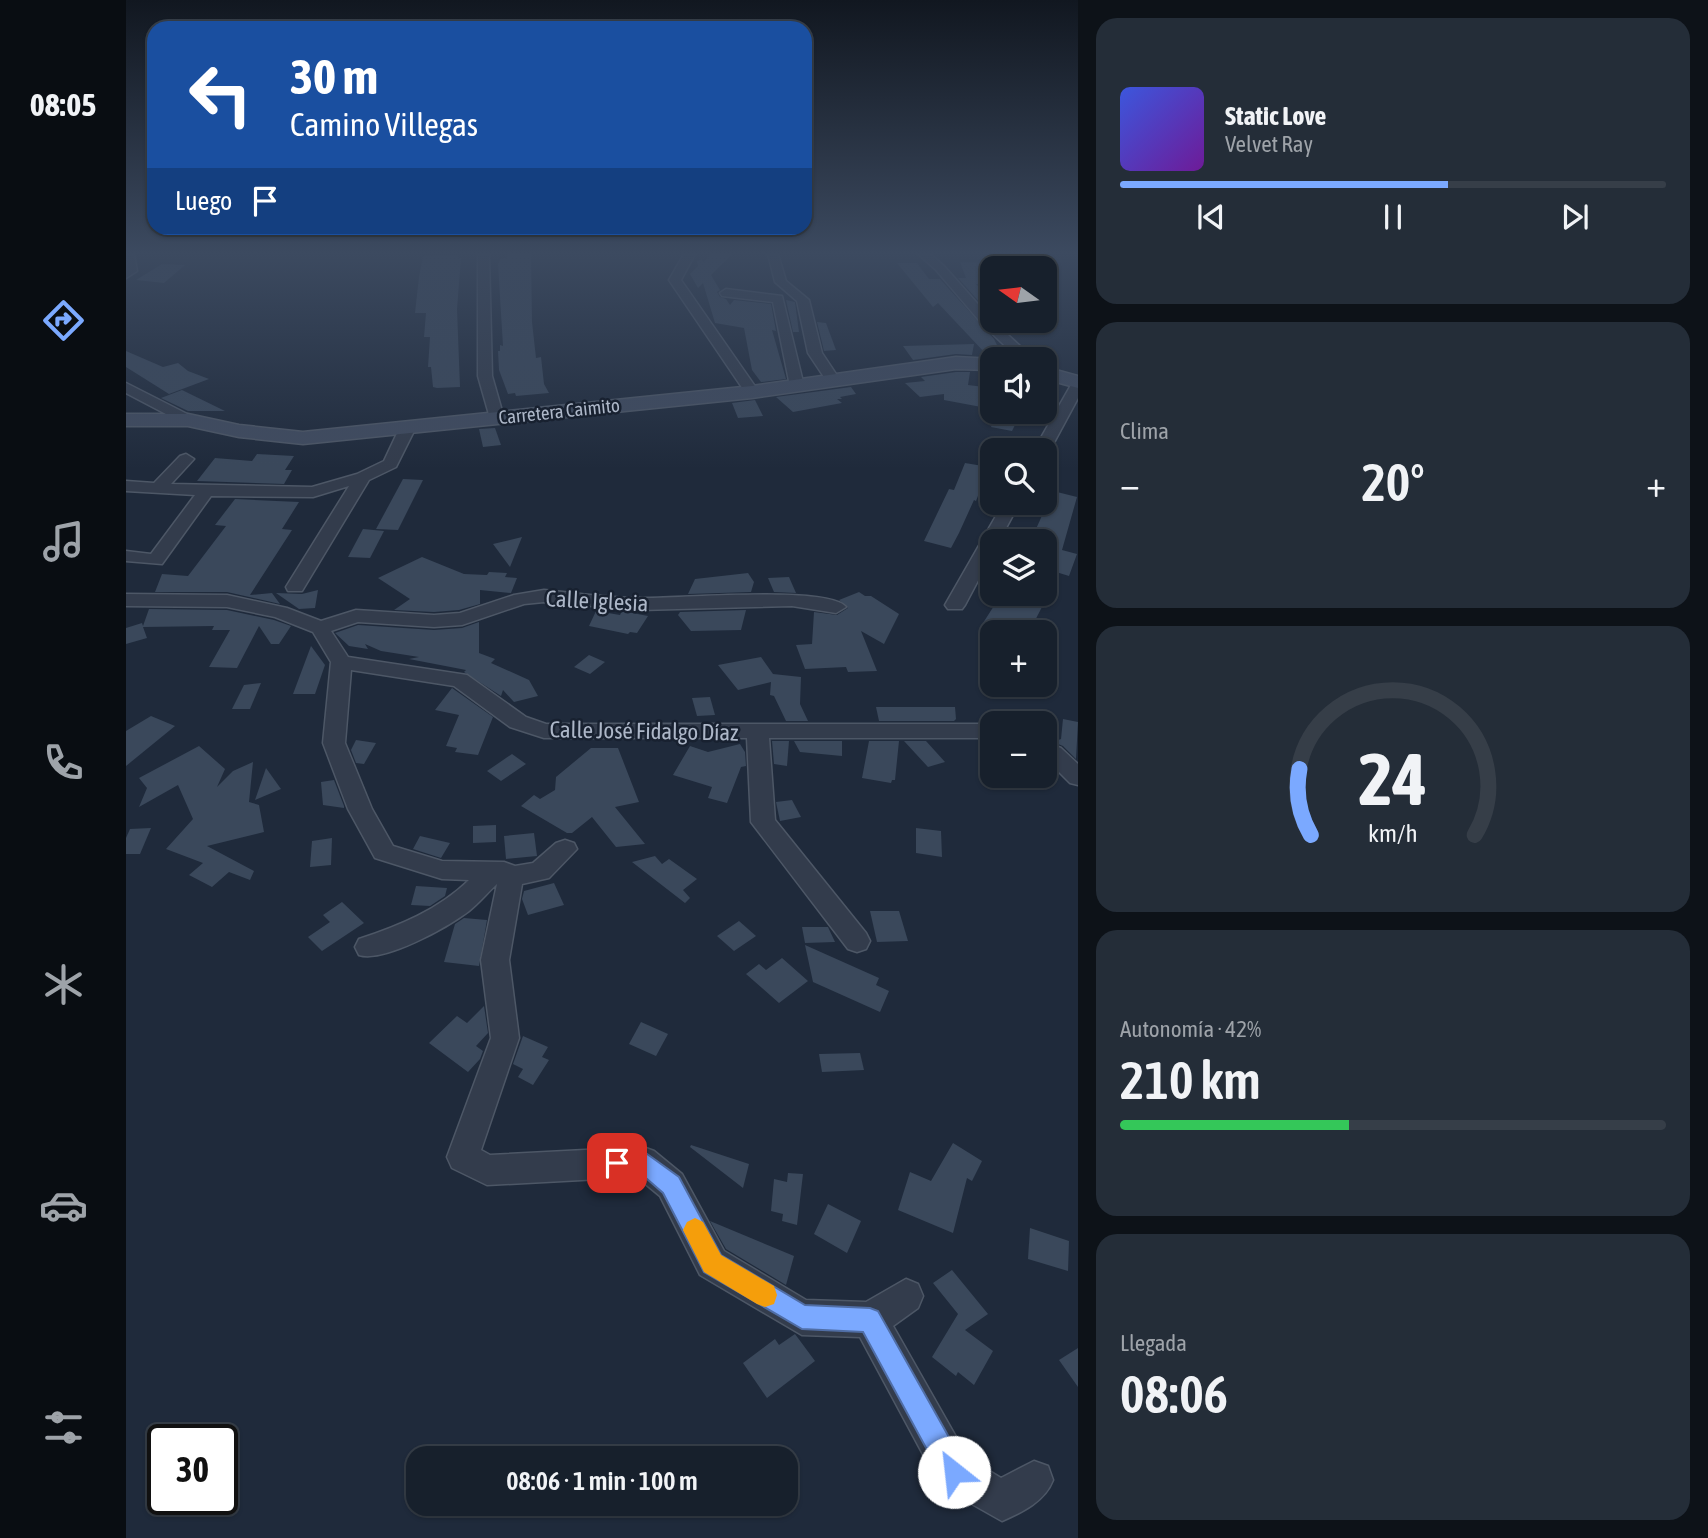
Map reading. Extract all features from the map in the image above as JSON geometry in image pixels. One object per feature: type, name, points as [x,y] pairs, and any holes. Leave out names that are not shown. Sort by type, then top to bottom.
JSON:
[{"type":"street","points":[[484,326],[485,376],[497,418]]},
{"type":"street","points":[[706,326],[752,392]]},
{"type":"street","points":[[784,326],[797,386]]},
{"type":"street","points":[[807,326],[822,369],[833,380]]},
{"type":"street","points":[[991,326],[1014,347]]},
{"type":"street","name":"Carretera Caimito","points":[[126,420],[188,420],[239,431],[303,438],[752,392],[956,363],[980,364]]},
{"type":"street","points":[[1048,438],[1078,383],[1057,377]]},
{"type":"street","points":[[126,387],[188,420]]},
{"type":"street","points":[[126,486],[206,491],[313,492],[363,477],[390,464],[408,427]]},
{"type":"street","points":[[158,488],[186,459]]},
{"type":"street","points":[[295,587],[363,477]]},
{"type":"street","points":[[126,556],[156,560],[206,491]]},
{"type":"street","points":[[955,605],[1005,515]]},
{"type":"street","name":"Calle Iglesia","points":[[320,628],[356,616],[387,615],[434,621],[463,619],[521,600],[544,596],[639,604],[792,600],[836,607]]},
{"type":"street","points":[[126,600],[227,601],[280,612],[320,628],[341,662],[334,743],[360,809],[383,852],[442,870],[502,874],[540,871],[565,849]]},
{"type":"street","name":"Calle José Fidalgo Díaz","points":[[341,662],[460,680],[518,722],[544,731],[980,731]]},
{"type":"street","points":[[758,733],[763,822],[857,941]]},
{"type":"street","points":[[1057,757],[1078,776]]},
{"type":"street","points":[[368,947],[399,938],[460,904],[502,874]]},
{"type":"street","points":[[502,874],[495,960],[505,1038],[463,1157],[487,1170],[643,1162],[671,1185],[712,1263],[802,1317],[870,1320],[906,1296]]},
{"type":"street","points":[[870,1320],[954,1472],[1002,1501],[1034,1480]]},
{"type":"building","points":[[425,326],[458,326],[460,387],[433,387],[431,367],[428,367],[430,337],[424,337]]},
{"type":"building","points":[[502,326],[532,326],[536,358],[541,357],[544,384],[549,393],[516,396],[515,393],[508,394],[499,370],[498,351],[500,345],[503,346]]},
{"type":"building","points":[[731,326],[775,326],[776,331],[772,330],[786,379],[761,382],[752,370],[744,328]]},
{"type":"building","points":[[792,326],[798,326],[799,332],[793,332]]},
{"type":"building","points":[[818,326],[827,326],[836,350],[824,351]]},
{"type":"building","points":[[959,326],[980,326],[980,333],[989,333],[998,347],[980,348]]},
{"type":"building","points":[[974,344],[972,355],[956,354],[913,360],[903,346]]},
{"type":"building","points":[[126,351],[163,367],[178,363],[188,371],[209,379],[169,394],[126,367]]},
{"type":"building","points":[[970,372],[968,385],[980,386],[980,407],[944,400],[944,394],[920,397],[905,383],[925,381],[921,377]]},
{"type":"building","points":[[851,387],[856,394],[837,399],[842,403],[793,412],[776,397]]},
{"type":"building","points":[[182,390],[225,411],[188,411],[161,398]]},
{"type":"building","points":[[755,400],[763,416],[738,418],[732,403]]},
{"type":"building","points":[[992,424],[1016,424],[1012,431],[991,427]]},
{"type":"building","points":[[495,428],[501,445],[483,447],[479,429]]},
{"type":"building","points":[[257,454],[294,456],[285,470],[292,470],[284,484],[197,481],[215,458],[252,461]]},
{"type":"building","points":[[965,463],[980,466],[980,491],[951,548],[924,541],[949,489],[954,490]]},
{"type":"building","points":[[403,479],[423,480],[398,530],[376,529]]},
{"type":"building","points":[[1057,492],[1077,497],[1062,550],[1077,554],[1069,576],[1057,572],[1057,529],[1036,529],[1042,515],[1057,515]]},
{"type":"building","points":[[235,499],[299,502],[282,529],[292,530],[250,595],[272,593],[280,604],[227,592],[155,592],[162,574],[188,576],[226,526],[215,525]]},
{"type":"building","points":[[363,529],[384,531],[370,558],[348,557]]},
{"type":"building","points":[[522,537],[510,567],[493,544]]},
{"type":"building","points":[[422,557],[464,574],[507,573],[505,577],[517,578],[511,593],[480,590],[480,604],[459,610],[394,610],[410,599],[378,578]]},
{"type":"building","points":[[748,573],[754,582],[751,592],[688,594],[695,579]]},
{"type":"building","points":[[789,577],[796,593],[774,592],[768,578]]},
{"type":"building","points":[[318,590],[315,608],[299,609],[276,593],[302,594]]},
{"type":"building","points":[[859,592],[871,596],[899,614],[884,644],[861,631],[877,671],[848,672],[846,667],[805,669],[796,645],[812,644],[814,612],[837,615],[848,608],[839,600]]},
{"type":"building","points":[[994,606],[1042,607],[1035,620],[985,620]]},
{"type":"building","points":[[149,609],[227,610],[291,626],[279,644],[271,644],[259,626],[237,668],[209,667],[230,630],[212,630],[214,626],[143,627],[147,638],[126,644],[126,628],[142,623],[143,626]]},
{"type":"building","points":[[746,610],[741,630],[691,631],[678,615],[680,612]]},
{"type":"building","points":[[596,611],[620,615],[622,611],[648,616],[637,633],[628,634],[589,626]]},
{"type":"building","points":[[479,622],[479,653],[495,659],[491,663],[529,680],[538,696],[514,702],[503,690],[501,696],[464,672],[466,670],[409,659],[419,657],[381,651],[365,644],[368,649],[349,646],[335,633],[358,625],[434,630],[462,628]]},
{"type":"building","points":[[311,646],[325,665],[315,694],[293,694]]},
{"type":"building","points":[[589,655],[605,662],[590,674],[574,667]]},
{"type":"building","points":[[761,657],[773,674],[801,677],[800,704],[808,721],[786,721],[774,696],[770,695],[771,682],[738,690],[718,665]]},
{"type":"building","points":[[261,683],[250,709],[232,709],[244,685]]},
{"type":"building","points":[[452,688],[493,717],[478,755],[455,752],[457,748],[446,746],[459,715],[435,710]]},
{"type":"building","points":[[710,697],[715,715],[697,716],[692,698]]},
{"type":"building","points":[[876,707],[955,707],[956,719],[879,721]]},
{"type":"building","points":[[151,716],[175,726],[126,766],[126,731]]},
{"type":"building","points":[[1063,719],[1078,722],[1076,759],[1057,744],[1061,739]]},
{"type":"building","points":[[356,740],[376,743],[364,764],[356,763],[351,750]]},
{"type":"building","points":[[772,741],[789,741],[787,766],[774,764]]},
{"type":"building","points":[[794,741],[842,741],[842,756],[800,752]]},
{"type":"building","points":[[869,741],[899,741],[895,780],[891,783],[862,778]]},
{"type":"building","points":[[904,741],[926,741],[945,762],[928,767]]},
{"type":"building","points":[[740,744],[745,752],[746,766],[741,767],[727,803],[708,798],[712,787],[673,775],[690,746],[708,752]]},
{"type":"building","points":[[199,746],[225,769],[217,787],[233,771],[253,762],[249,802],[259,805],[264,832],[207,846],[254,871],[250,880],[229,872],[212,887],[189,875],[203,863],[166,849],[193,819],[178,785],[139,807],[147,788],[139,778]]},
{"type":"building","points":[[591,748],[618,748],[639,802],[615,807],[645,844],[616,847],[592,817],[572,833],[567,833],[521,806],[534,795],[540,799],[555,790],[556,777]]},
{"type":"building","points":[[512,754],[526,764],[501,781],[487,771]]},
{"type":"building","points":[[266,768],[281,789],[255,800]]},
{"type":"building","points":[[334,780],[344,808],[323,805],[321,782]]},
{"type":"building","points":[[792,800],[801,817],[780,821],[776,802]]},
{"type":"building","points":[[496,825],[496,842],[473,843],[473,826]]},
{"type":"building","points":[[151,828],[140,854],[126,854],[126,838],[130,829]]},
{"type":"building","points":[[916,828],[941,831],[942,857],[916,853]]},
{"type":"building","points":[[534,833],[537,856],[506,859],[504,836]]},
{"type":"building","points":[[420,836],[450,843],[441,858],[413,849]]},
{"type":"building","points":[[332,838],[331,865],[310,867],[312,841]]},
{"type":"building","points":[[655,856],[662,864],[669,859],[697,879],[683,890],[690,898],[685,903],[632,862]]},
{"type":"building","points":[[554,883],[564,905],[528,915],[522,899],[524,891]]},
{"type":"building","points":[[416,886],[447,888],[445,896],[430,906],[411,905]]},
{"type":"building","points":[[342,902],[364,923],[322,951],[308,937],[330,922],[323,915]]},
{"type":"building","points":[[870,911],[899,911],[908,941],[877,942]]},
{"type":"building","points":[[464,918],[487,920],[479,966],[444,962],[455,924]]},
{"type":"building","points":[[739,921],[756,936],[734,951],[717,936]]},
{"type":"building","points":[[802,927],[828,927],[835,942],[805,943]]},
{"type":"building","points":[[805,945],[879,978],[876,985],[889,991],[880,1012],[813,982]]},
{"type":"building","points":[[782,958],[808,981],[779,1003],[746,974],[759,964],[766,970]]},
{"type":"building","points":[[484,1006],[488,1033],[476,1046],[483,1051],[480,1059],[468,1072],[429,1043],[457,1016],[467,1023]]},
{"type":"building","points":[[641,1022],[668,1034],[656,1056],[629,1044]]},
{"type":"building","points":[[523,1036],[548,1047],[542,1057],[549,1060],[533,1085],[518,1077],[523,1069],[513,1064]]},
{"type":"building","points":[[860,1053],[864,1070],[822,1072],[819,1054]]},
{"type":"building","points":[[953,1143],[982,1161],[972,1181],[967,1178],[953,1233],[898,1210],[910,1172],[931,1181]]},
{"type":"building","points":[[691,1145],[749,1164],[743,1188],[690,1147]]},
{"type":"building","points":[[788,1173],[803,1174],[797,1225],[782,1221],[783,1214],[771,1211],[774,1179],[787,1182]]},
{"type":"building","points":[[828,1204],[861,1221],[847,1253],[814,1234]]},
{"type":"building","points":[[710,1221],[794,1256],[786,1285],[726,1249]]},
{"type":"building","points":[[1030,1228],[1069,1241],[1068,1271],[1028,1259]]},
{"type":"building","points":[[952,1270],[988,1314],[965,1330],[993,1351],[974,1385],[958,1372],[956,1376],[932,1357],[958,1314],[933,1283]]},
{"type":"building","points":[[795,1334],[815,1361],[767,1398],[743,1363],[775,1339],[779,1345]]},
{"type":"building","points":[[1078,1348],[1078,1387],[1059,1360]]},
{"type":"slow traffic","points":[[695,1230],[712,1263],[765,1295]]},
{"type":"route","points":[[617,1163],[643,1162],[671,1185],[712,1263],[802,1317],[870,1320],[954,1472]]}]
